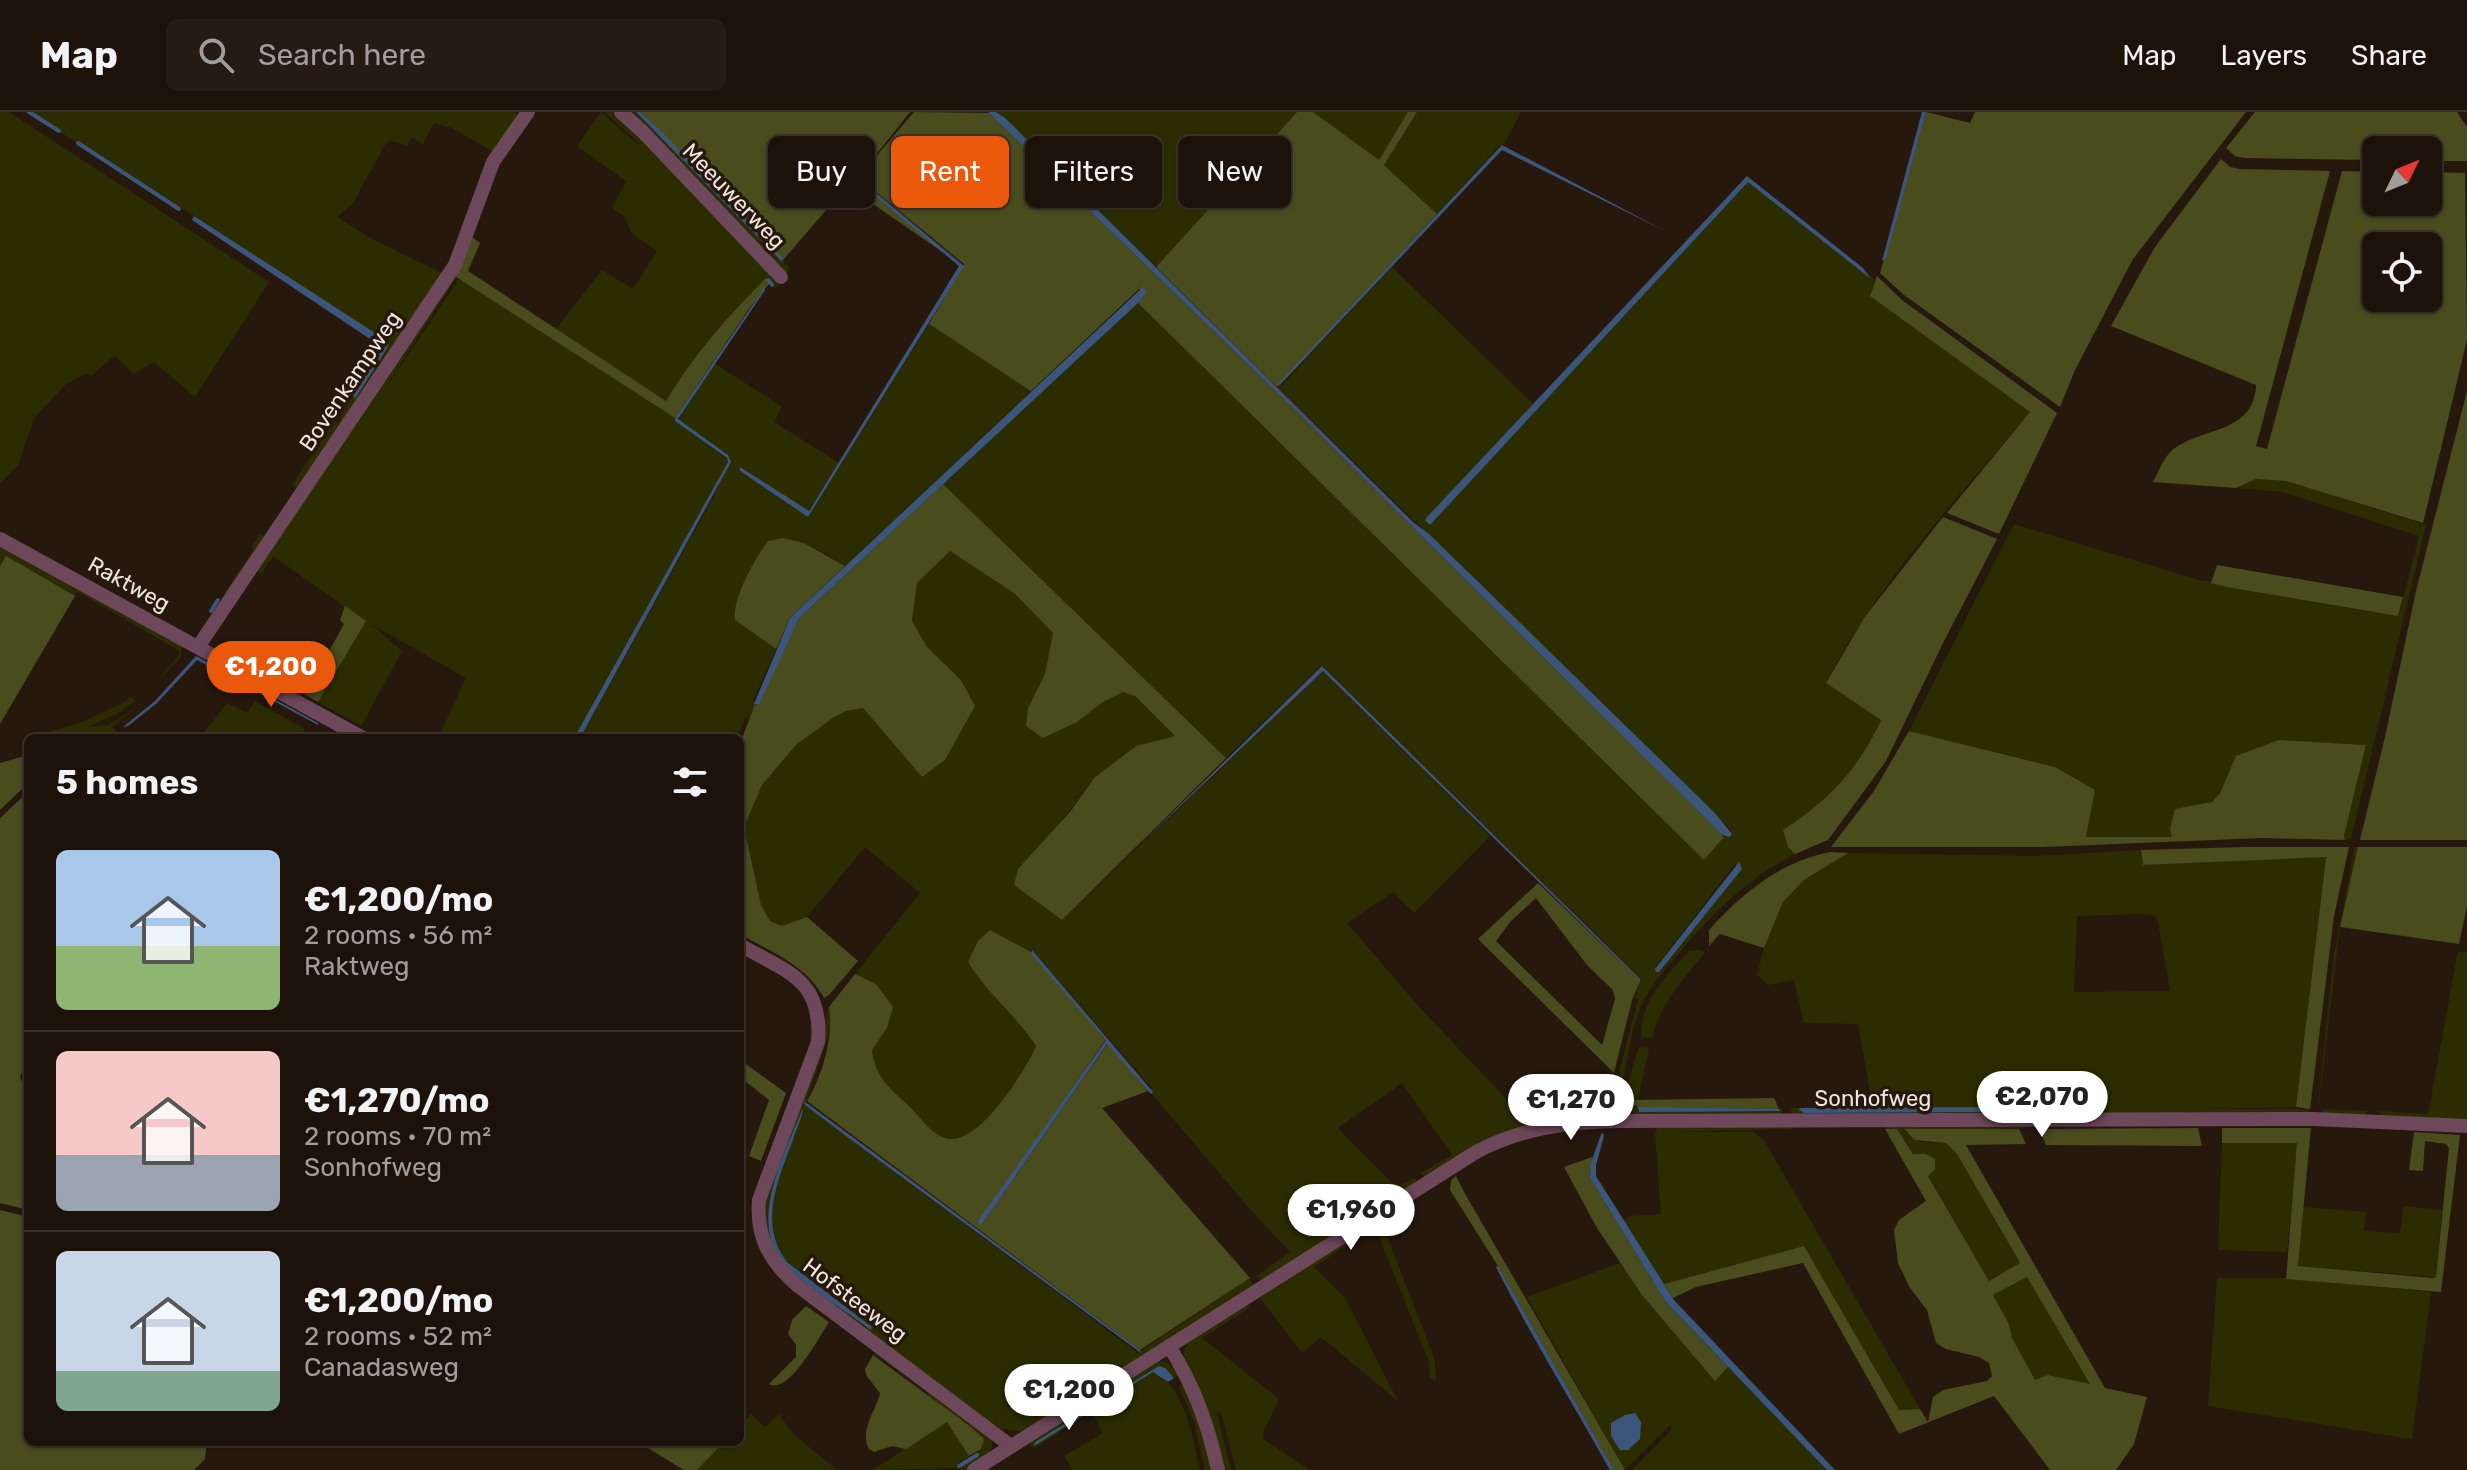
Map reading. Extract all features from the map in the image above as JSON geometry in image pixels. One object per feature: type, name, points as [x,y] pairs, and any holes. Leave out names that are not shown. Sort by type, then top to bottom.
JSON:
[{"type":"street","name":"Bovenkampweg","points":[[198,647],[455,265],[493,162],[528,112]]},
{"type":"street","name":"Meeuwerweg","points":[[621,112],[781,277]]},
{"type":"street","name":"Raktweg","points":[[0,539],[356,734]]},
{"type":"street","name":"Hofsteeweg","points":[[744,947],[797,977],[817,1007],[820,1022],[818,1042],[759,1200],[763,1244],[790,1279],[1011,1446]]},
{"type":"street","name":"Sonhofweg","points":[[974,1470],[1465,1158],[1520,1132],[1561,1124],[1618,1121],[2314,1119],[2467,1126]]},
{"type":"street","points":[[1169,1346],[1198,1397],[1218,1470]]},
{"type":"shaded area","points":[[0,112],[9,112],[269,282],[195,397],[154,362],[133,374],[115,355],[91,376],[87,373],[65,385],[34,418],[18,465],[0,484]]},
{"type":"shaded area","points":[[28,112],[516,112],[516,115],[523,112],[494,152],[452,128],[434,123],[423,145],[412,137],[407,146],[390,140],[353,203],[337,217],[374,240],[444,274],[227,595],[224,594],[253,550],[251,547],[260,534],[264,536],[296,488],[292,485],[322,437],[335,421],[338,423],[352,393],[354,399],[389,344],[196,217]]},
{"type":"shaded area","points":[[601,112],[640,144],[604,112],[617,112],[775,275],[778,284],[775,289],[766,278],[737,307],[700,351],[666,401],[556,329],[602,270],[633,289],[657,251],[631,233],[625,217],[612,208],[626,181],[577,146]]},
{"type":"shaded area","points":[[626,112],[636,112],[646,121],[780,261],[783,260],[790,268],[785,276]]},
{"type":"shaded area","points":[[996,112],[1297,112],[1275,136],[1178,136],[1178,208],[1210,208],[1156,267],[1095,208],[1162,208],[1162,136],[1025,136],[1025,140]]},
{"type":"shaded area","points":[[1313,112],[1408,112],[1379,161]]},
{"type":"shaded area","points":[[1417,112],[1521,112],[1504,144],[1437,214],[1384,165]]},
{"type":"shaded area","points":[[1748,182],[1875,280],[1870,296],[2030,412],[1920,542],[1846,647],[1826,683],[1881,720],[1872,738],[1841,782],[1815,807],[1783,830],[1788,847],[1795,854],[1761,874],[1718,911],[1650,989],[1638,1014],[1620,1092],[1610,1115],[1545,1121],[1541,1116],[1563,1111],[1602,1111],[1608,1097],[1605,1109],[1609,1110],[1638,1000],[1635,997],[1640,979],[1324,667],[1321,666],[1226,758],[943,484],[1138,303],[1704,860],[1724,837],[1732,834],[1730,829],[1277,387],[1392,267],[1533,404],[1427,517],[1430,525]],"holes":[[[1735,864],[1742,869],[1659,972],[1656,972],[1655,968]]]},
{"type":"shaded area","points":[[453,275],[456,278],[374,405],[459,279],[675,418],[729,460],[576,734],[440,734],[466,678],[371,624],[402,651],[361,726],[318,702],[365,621],[273,556],[261,574],[256,569]]},
{"type":"shaded area","points":[[929,324],[1031,391],[845,566],[817,549],[798,542],[768,541],[747,579],[735,620],[776,649],[753,701],[755,704],[750,717],[745,718],[739,734],[582,734],[713,498],[731,459],[678,420],[714,363],[782,407],[774,422],[839,463],[807,512],[740,467],[740,471],[808,517]]},
{"type":"shaded area","points":[[2256,479],[2286,481],[2426,525],[2351,839],[2345,840],[2344,837],[2366,745],[2328,743],[2236,756],[2220,793],[2212,802],[2201,805],[2173,837],[2085,837],[2095,790],[2055,767],[1909,731],[2014,524],[2199,580],[2399,615],[2419,536],[2283,492],[2236,488]]},
{"type":"shaded area","points":[[0,543],[181,644],[181,656],[151,689],[180,654],[178,650],[78,592],[75,596],[68,592],[0,712]]},
{"type":"shaded area","points":[[950,551],[1014,593],[1053,633],[1045,674],[1028,708],[1077,722],[1103,702],[1123,692],[1135,696],[1176,736],[1136,746],[1094,778],[1014,885],[1062,920],[1323,671],[1490,836],[1414,913],[1393,892],[1347,923],[1420,1008],[1531,1125],[1426,1177],[1421,1173],[1452,1155],[1402,1083],[1338,1128],[1396,1187],[1414,1178],[1417,1183],[1263,1281],[1256,1276],[1290,1252],[1248,1207],[1152,1094],[1151,1087],[1033,951],[1022,949],[1007,939],[968,962],[1036,1046],[1011,1089],[971,1132],[958,1138],[945,1138],[930,1128],[889,1087],[876,1067],[872,1050],[887,1028],[876,984],[855,974],[920,893],[865,847],[807,917],[782,926],[770,921],[761,906],[744,827],[762,785],[796,745],[846,711],[863,708],[922,777],[945,760],[975,706],[961,680],[927,647],[912,621],[917,583]]},
{"type":"shaded area","points":[[129,697],[136,700],[118,713],[88,727],[109,725],[136,708],[111,727],[121,734],[42,734],[80,723],[125,702]]},
{"type":"shaded area","points":[[255,701],[305,729],[303,734],[203,734],[227,703],[247,713]]},
{"type":"shaded area","points":[[2355,847],[2358,847],[2340,927],[2319,1102],[2334,955]]},
{"type":"shaded area","points":[[2141,850],[2143,865],[2326,856],[2296,1107],[2199,1109],[2310,1109],[2305,1114],[2110,1114],[2098,1109],[2093,1114],[1793,1115],[1790,1108],[1800,1108],[1804,1113],[2000,1112],[1991,1107],[1873,1108],[1858,1024],[1804,1023],[1794,980],[1768,985],[1757,975],[1764,948],[1783,902],[1804,880],[1848,853],[2036,856]],"holes":[[[2077,916],[2155,916],[2170,991],[2074,992]]]},
{"type":"shaded area","points":[[1689,951],[1705,952],[1666,1003],[1652,1038],[1642,1037],[1645,1012],[1656,990]]},
{"type":"shaded area","points":[[2458,951],[2467,953],[2467,1121],[2383,1116],[2378,1111],[2428,1114]]},
{"type":"shaded area","points":[[829,1007],[831,1020],[827,1040],[805,1105],[1138,1353],[1250,1278],[1253,1287],[1023,1431],[999,1428],[790,1274],[771,1250],[763,1205]],"holes":[[[804,1109],[776,1186],[772,1225],[777,1244],[787,1262],[872,1327],[792,1270],[778,1252],[771,1233],[769,1212],[772,1191],[786,1148]]]},
{"type":"shaded area","points":[[1649,1048],[1638,1100],[1632,1103],[1637,1108],[1782,1108],[1782,1115],[1636,1116],[1630,1110],[1627,1094],[1638,1049]]},
{"type":"shaded area","points":[[2322,1109],[2368,1111],[2364,1115],[2327,1114]]},
{"type":"shaded area","points":[[2021,1124],[2023,1128],[2019,1129],[1905,1130],[1920,1142],[1946,1143],[1957,1154],[2020,1264],[1989,1281],[1928,1175],[1936,1164],[1927,1154],[1913,1154],[1897,1129],[1885,1129],[1885,1125]]},
{"type":"shaded area","points":[[1659,1125],[1791,1125],[1792,1129],[1661,1132],[1753,1132],[1763,1139],[1920,1409],[1899,1410],[1804,1246],[1664,1284],[1624,1221],[1631,1216],[1661,1214],[1655,1132]]},
{"type":"shaded area","points":[[2222,1143],[2298,1143],[2287,1252],[2218,1250]]},
{"type":"shaded area","points":[[2404,1206],[2442,1210],[2436,1277],[2298,1266],[2303,1207],[2366,1212],[2364,1231],[2400,1233]]},
{"type":"shaded area","points":[[1367,1224],[1379,1224],[1385,1231],[1435,1360],[1436,1382],[1430,1377],[1429,1362],[1376,1229],[1368,1232]]},
{"type":"shaded area","points":[[1351,1234],[1356,1239],[1314,1267],[1345,1298],[1398,1401],[1321,1337],[1302,1353],[1258,1295]]},
{"type":"shaded area","points":[[1620,1263],[1642,1295],[1715,1380],[1728,1367],[1827,1470],[1632,1470],[1672,1430],[1670,1425],[1625,1470],[1527,1297]]},
{"type":"shaded area","points":[[2027,1277],[2091,1385],[2048,1375],[2035,1381],[1993,1295]]},
{"type":"shaded area","points":[[2217,1278],[2285,1278],[2431,1292],[2412,1439],[2208,1406]]},
{"type":"shaded area","points":[[1245,1303],[1249,1308],[1202,1338],[1279,1399],[1263,1439],[1310,1470],[1236,1470],[1221,1412],[1217,1413],[1231,1470],[1222,1470],[1183,1353],[1188,1342]]},
{"type":"shaded area","points":[[881,1352],[992,1438],[991,1449],[984,1457],[965,1470],[873,1470],[947,1421],[969,1456],[957,1464],[959,1467],[977,1457],[983,1438],[926,1391],[873,1355]]},
{"type":"shaded area","points":[[1163,1361],[1173,1367],[1182,1378],[1190,1392],[1214,1470],[1205,1470],[1194,1422],[1179,1387],[1183,1384],[1179,1375],[1174,1378],[1159,1366],[1033,1449],[1028,1441],[1155,1362]]},
{"type":"shaded area","points":[[1153,1372],[1164,1379],[1180,1401],[1200,1470],[1073,1470],[1064,1456],[1103,1433],[1091,1411]]},
{"type":"shaded area","points":[[751,1414],[765,1427],[779,1414],[792,1433],[837,1470],[697,1470],[720,1446],[744,1446],[744,1422]]},
{"type":"green space","points":[[640,112],[910,112],[875,156],[875,136],[768,136],[768,208],[828,208],[783,260]]},
{"type":"green space","points":[[914,112],[989,113],[1025,148],[1025,208],[1087,208],[1298,413],[1724,837],[1704,860],[1138,303],[1146,294],[1139,289],[1031,391],[929,324],[964,264],[896,208],[1009,208],[1009,136],[894,136]]},
{"type":"green space","points":[[1297,112],[1313,112],[1379,160],[1408,112],[1417,112],[1384,165],[1437,214],[1277,387],[1156,267],[1210,208],[1291,208],[1291,136],[1275,136]]},
{"type":"green space","points":[[1926,112],[1970,123],[1975,112],[2246,112],[2133,259],[2075,370],[2060,407],[1904,295],[1880,273]]},
{"type":"green space","points":[[2255,112],[2457,112],[2467,127],[2467,161],[2442,161],[2442,136],[2362,136],[2362,160],[2244,158],[2235,156],[2226,148]]},
{"type":"green space","points":[[891,139],[891,204],[875,191],[875,158]]},
{"type":"green space","points":[[2221,159],[2230,167],[2240,169],[2330,171],[2256,446],[2267,449],[2342,171],[2362,172],[2362,216],[2442,216],[2442,172],[2465,173],[2467,340],[2423,523],[2286,481],[2256,479],[2236,488],[2153,482],[2173,449],[2239,420],[2253,400],[2256,385],[2111,326],[2155,247]]},
{"type":"green space","points":[[875,196],[951,258],[875,205]]},
{"type":"green space","points":[[471,236],[480,243],[468,271],[666,401],[700,351],[725,322],[766,278],[769,284],[675,418],[453,275]]},
{"type":"green space","points":[[1877,276],[1902,300],[2057,413],[1999,534],[1947,513],[2030,412],[1870,296]]},
{"type":"green space","points":[[2467,391],[2467,840],[2360,840],[2416,591]]},
{"type":"green space","points":[[943,484],[1226,758],[1062,920],[1014,885],[1018,869],[1070,812],[1094,778],[1136,746],[1175,736],[1135,696],[1123,692],[1103,702],[1077,722],[1043,738],[1026,726],[1028,708],[1045,674],[1053,633],[1014,593],[950,551],[917,583],[912,621],[927,647],[961,680],[975,706],[945,760],[922,777],[863,708],[846,711],[796,745],[762,785],[744,827],[744,734],[755,704],[757,706],[799,618]]},
{"type":"green space","points":[[1943,517],[1997,539],[1886,761],[1828,840],[1795,854],[1788,847],[1783,830],[1840,783],[1862,754],[1881,720],[1826,683],[1864,618]]},
{"type":"green space","points":[[783,538],[804,543],[845,566],[790,618],[776,649],[735,620],[735,611],[746,579],[763,548],[768,541]]},
{"type":"green space","points":[[6,556],[75,596],[0,724],[0,566]]},
{"type":"green space","points":[[2217,565],[2403,597],[2398,616],[2227,587],[2211,583]]},
{"type":"green space","points":[[345,606],[366,621],[318,702],[241,659],[251,654],[257,655],[291,674],[309,672],[324,659],[344,624],[340,620]]},
{"type":"green space","points":[[1909,731],[2055,767],[2095,790],[2086,837],[2172,837],[2170,829],[2175,809],[2212,802],[2220,793],[2236,756],[2279,740],[2366,745],[2345,840],[2262,838],[2043,847],[1831,847],[1874,791]]},
{"type":"green space","points":[[24,756],[24,787],[0,810],[0,763]]},
{"type":"green space","points":[[24,796],[24,1066],[20,1078],[24,1086],[24,1209],[0,1203],[0,818]]},
{"type":"green space","points":[[744,827],[761,905],[770,921],[782,926],[807,917],[858,961],[824,998],[808,977],[775,953],[744,936]]},
{"type":"green space","points":[[2349,847],[2334,916],[2310,1109],[2296,1107],[2326,857],[2143,865],[2141,850]]},
{"type":"green space","points":[[2358,847],[2467,847],[2467,906],[2459,944],[2340,927]]},
{"type":"green space","points":[[1830,852],[1848,853],[1804,880],[1783,902],[1764,948],[1720,934],[1709,946],[1709,930],[1763,881],[1795,863]]},
{"type":"green space","points":[[1538,883],[1640,981],[1632,1000],[1614,1073],[1478,939]],"holes":[[[1536,898],[1587,965],[1613,990],[1615,999],[1602,1045],[1496,941],[1510,922]]]},
{"type":"green space","points":[[990,930],[1031,952],[1106,1039],[978,1224],[983,1223],[1108,1043],[1148,1091],[1102,1108],[1250,1278],[1140,1350],[807,1101],[826,1056],[830,1031],[829,1007],[855,974],[876,984],[893,1007],[887,1028],[872,1050],[876,1067],[889,1087],[930,1128],[945,1138],[958,1138],[985,1120],[1011,1089],[1036,1046],[968,962],[978,941]]},
{"type":"green space","points":[[744,1063],[786,1093],[761,1161],[749,1156],[769,1100],[744,1080]]},
{"type":"green space","points":[[1774,1098],[1779,1109],[1638,1108],[1632,1103],[1634,1100]]},
{"type":"green space","points":[[2198,1128],[2202,1146],[2046,1145],[2039,1129]]},
{"type":"green space","points":[[2222,1128],[2311,1128],[2298,1266],[2433,1278],[2436,1277],[2449,1148],[2446,1144],[2425,1141],[2423,1171],[2409,1170],[2414,1132],[2460,1135],[2441,1292],[2286,1279],[2297,1143],[2222,1143]]},
{"type":"green space","points":[[1885,1129],[1897,1129],[1913,1154],[1926,1154],[1935,1159],[1935,1169],[1928,1176],[1989,1281],[2020,1263],[1957,1154],[1946,1143],[1914,1140],[1905,1129],[2019,1129],[2026,1144],[1966,1145],[2105,1388],[2147,1397],[2134,1444],[2116,1470],[2050,1470],[1994,1396],[1899,1434],[1803,1263],[1696,1287],[1673,1298],[1664,1284],[1804,1246],[1899,1410],[1920,1409],[1928,1422],[1933,1397],[1943,1390],[1987,1381],[1992,1376],[1989,1363],[1979,1357],[1946,1349],[1936,1343],[1927,1310],[1910,1288],[1898,1263],[1894,1230],[1899,1220],[1926,1201]],"holes":[[[2027,1277],[2090,1384],[2048,1375],[2035,1380],[1993,1295]]]},
{"type":"green space","points":[[1592,1157],[1590,1178],[1665,1301],[1728,1367],[1715,1381],[1642,1295],[1597,1228],[1564,1167]]},
{"type":"green space","points":[[1456,1176],[1625,1470],[1614,1470],[1498,1266],[1450,1190],[1451,1180]]},
{"type":"green space","points":[[0,1210],[24,1216],[24,1446],[207,1446],[205,1459],[194,1470],[0,1470]]},
{"type":"green space","points":[[806,1306],[829,1322],[794,1373],[777,1385],[769,1384],[796,1357],[796,1345],[788,1334],[792,1320]]},
{"type":"green space","points":[[873,1355],[971,1427],[984,1439],[981,1449],[969,1456],[947,1422],[906,1449],[892,1446],[874,1452],[869,1449],[867,1428],[880,1393],[866,1375],[865,1369]]},
{"type":"green space","points":[[645,1446],[720,1446],[697,1470],[684,1470]]},
{"type":"water","points":[[636,112],[659,129],[783,258],[782,262]]},
{"type":"water","points":[[988,112],[996,112],[1005,118],[1025,138],[1025,148]]},
{"type":"water","points":[[1922,112],[1926,112],[1886,258],[1882,261]]},
{"type":"water","points":[[1502,145],[1665,231],[1502,150],[1279,386],[1279,383]]},
{"type":"water","points":[[1747,176],[1863,268],[1871,279],[1748,182],[1430,525],[1425,520],[1427,517]]},
{"type":"water","points":[[875,192],[964,266],[808,517],[740,471],[740,467],[809,511],[959,266],[875,196]]},
{"type":"water","points":[[1087,208],[1096,208],[1413,522],[1429,534],[1714,812],[1732,834],[1729,837],[1722,835],[1298,413]]},
{"type":"water","points":[[194,216],[386,340],[389,344],[386,350],[355,399],[352,393],[382,347],[192,220]]},
{"type":"water","points":[[1144,286],[1146,294],[1138,303],[799,618],[759,705],[754,704],[790,618]]},
{"type":"water","points":[[765,287],[678,419],[728,455],[731,462],[582,734],[576,734],[728,462],[727,458],[675,418]]},
{"type":"water","points":[[196,656],[318,725],[197,660],[157,703],[123,727],[155,701]]},
{"type":"water","points":[[1322,666],[1640,981],[1323,671],[1135,849]]},
{"type":"water","points":[[1739,862],[1742,869],[1656,972],[1655,969]]},
{"type":"water","points":[[1032,950],[1153,1092],[1151,1094],[1107,1044],[979,1225],[978,1221],[1106,1040],[1031,954]]},
{"type":"water","points":[[804,1101],[1141,1353],[850,1139],[805,1105]]},
{"type":"water","points":[[1638,1107],[1779,1109],[1780,1111],[1639,1112]]},
{"type":"water","points":[[1991,1107],[2001,1110],[1804,1113],[1799,1110],[1800,1108]]},
{"type":"water","points":[[803,1108],[777,1184],[773,1232],[787,1262],[872,1327],[871,1330],[802,1280],[782,1261],[772,1244],[769,1205],[773,1185]]},
{"type":"water","points":[[1602,1132],[1604,1136],[1596,1176],[1674,1300],[1835,1470],[1827,1470],[1665,1301],[1590,1178],[1591,1162]]},
{"type":"water","points":[[1498,1266],[1614,1470],[1610,1470],[1537,1344]]},
{"type":"water","points":[[1159,1366],[1174,1378],[1168,1382],[1153,1372],[1034,1446],[1035,1442]]},
{"type":"water","points":[[1635,1413],[1641,1422],[1640,1439],[1628,1450],[1620,1450],[1611,1436],[1611,1423]]},
{"type":"waterway","points":[[29,112],[59,131]]},
{"type":"waterway","points":[[78,143],[179,209]]},
{"type":"waterway","points":[[768,280],[772,285]]},
{"type":"waterway","points":[[211,611],[218,600]]},
{"type":"waterway","points":[[959,1466],[977,1455]]}]
